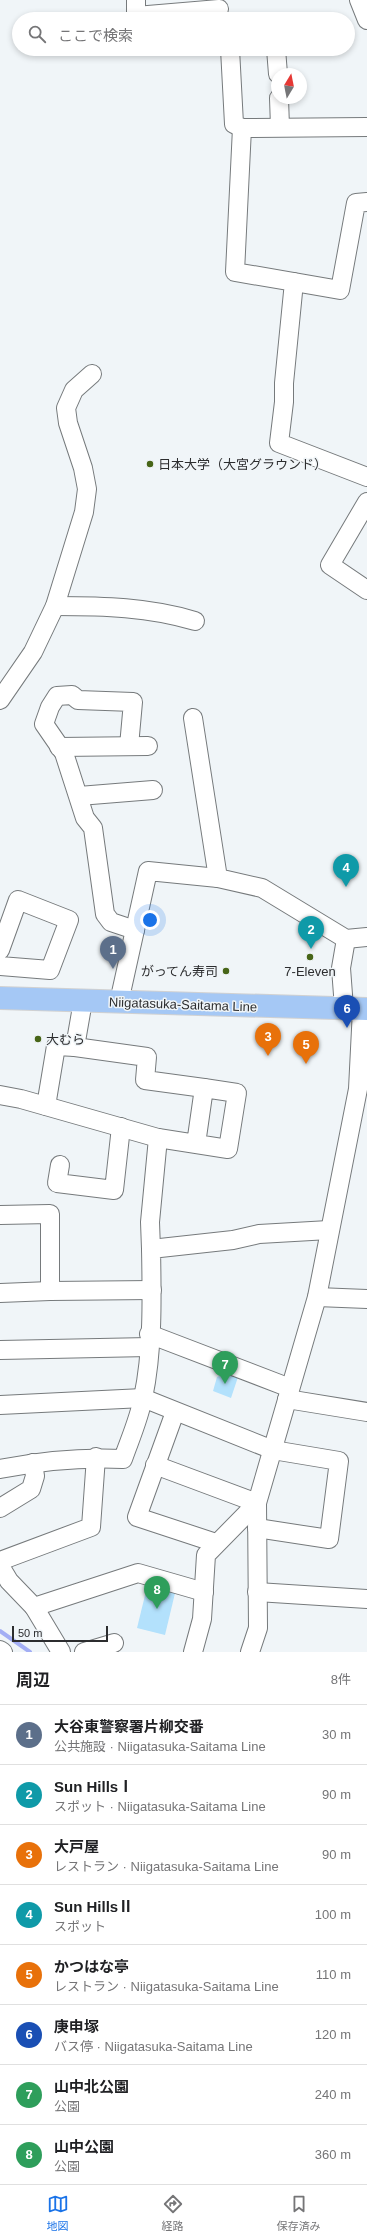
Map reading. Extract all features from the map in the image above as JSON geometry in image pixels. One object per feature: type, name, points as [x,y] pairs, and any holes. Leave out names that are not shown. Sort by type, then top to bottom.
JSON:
[{"type":"main road","name":"Niigatasuka-Saitama Line","points":[[0,998],[358,1009]]},
{"type":"street","points":[[136,0],[136,12]]},
{"type":"street","points":[[360,0],[367,20]]},
{"type":"street","points":[[184,12],[220,9]]},
{"type":"street","points":[[230,56],[234,124],[242,128],[367,127]]},
{"type":"street","points":[[277,56],[278,68]]},
{"type":"street","points":[[279,104],[280,127]]},
{"type":"street","points":[[242,128],[236,272],[340,290],[356,204],[367,202]]},
{"type":"street","points":[[294,282],[279,443],[367,477]]},
{"type":"street","points":[[0,700],[33,652],[55,606],[84,512],[87,489],[83,468],[68,422],[66,408],[74,390],[92,374]]},
{"type":"street","points":[[367,502],[330,564],[367,590]]},
{"type":"street","points":[[55,606],[140,609],[173,614],[195,621]]},
{"type":"street","points":[[129,746],[133,702],[78,700],[72,695],[57,696],[50,707],[44,724],[64,753],[85,818],[93,828],[105,914],[111,922],[135,930]]},
{"type":"street","points":[[193,718],[218,878]]},
{"type":"street","points":[[59,747],[148,746]]},
{"type":"street","points":[[79,796],[153,790]]},
{"type":"street","points":[[119,1002],[148,871],[218,878],[262,888],[346,939],[367,937]]},
{"type":"street","points":[[0,950],[18,900],[69,920],[50,970],[0,966]]},
{"type":"street","points":[[250,1652],[258,1628],[256,1503],[273,1450],[288,1393],[317,1297],[329,1230],[359,1128],[358,1009],[341,968],[346,939]]},
{"type":"street","points":[[75,1047],[83,1001]]},
{"type":"street","points":[[0,1095],[46,1106],[158,1138],[228,1149],[237,1093],[145,1080],[147,1057],[75,1047],[56,1046],[46,1106]]},
{"type":"street","points":[[196,1144],[204,1088]]},
{"type":"street","points":[[60,1165],[57,1183],[114,1190],[121,1127]]},
{"type":"street","points":[[0,1470],[33,1462],[96,1457],[123,1459],[143,1398],[149,1341],[152,1290],[150,1222],[158,1138]]},
{"type":"street","points":[[0,1215],[50,1214],[50,1291]]},
{"type":"street","points":[[151,1249],[233,1240],[259,1234],[329,1230]]},
{"type":"street","points":[[0,1293],[152,1290]]},
{"type":"street","points":[[317,1297],[367,1299]]},
{"type":"street","points":[[0,1350],[149,1341],[288,1393],[367,1412]]},
{"type":"street","points":[[0,1405],[143,1398],[273,1450],[339,1461],[329,1539],[257,1528]]},
{"type":"street","points":[[175,1412],[137,1516],[216,1543]]},
{"type":"street","points":[[0,1561],[91,1527],[96,1457]]},
{"type":"street","points":[[0,1508],[31,1489],[35,1476],[33,1462]]},
{"type":"street","points":[[155,1465],[256,1503]]},
{"type":"street","points":[[193,1652],[202,1619],[206,1555],[256,1503]]},
{"type":"street","points":[[0,1566],[9,1581],[34,1607],[61,1652]]},
{"type":"street","points":[[34,1607],[138,1573],[204,1592]]},
{"type":"street","points":[[257,1592],[367,1600]]},
{"type":"street","points":[[84,1652],[114,1643]]},
{"type":"shaded area","points":[[231,1371],[239,1374],[231,1398],[213,1391],[217,1377]]},
{"type":"shaded area","points":[[148,1583],[176,1589],[165,1635],[137,1628]]},
{"type":"waterway","points":[[0,1631],[30,1652]]},
{"type":"place","name":"日本大学（大宮グラウンド）","points":[[150,464]]},
{"type":"place","name":"Sun HillsⅡ","points":[[346,887]]},
{"type":"place","name":"Sun HillsⅠ","points":[[311,949]]},
{"type":"place","name":"7-Eleven","points":[[310,957]]},
{"type":"place","name":"大谷東警察署片柳交番","points":[[113,969]]},
{"type":"place","name":"がってん寿司","points":[[226,971]]},
{"type":"place","name":"庚申塚","points":[[347,1028]]},
{"type":"place","name":"大むら","points":[[38,1039]]},
{"type":"place","name":"大戸屋","points":[[268,1056]]},
{"type":"place","name":"かつはな亭","points":[[306,1064]]},
{"type":"place","name":"山中北公園","points":[[225,1384]]},
{"type":"place","name":"山中公園","points":[[157,1609]]}]
